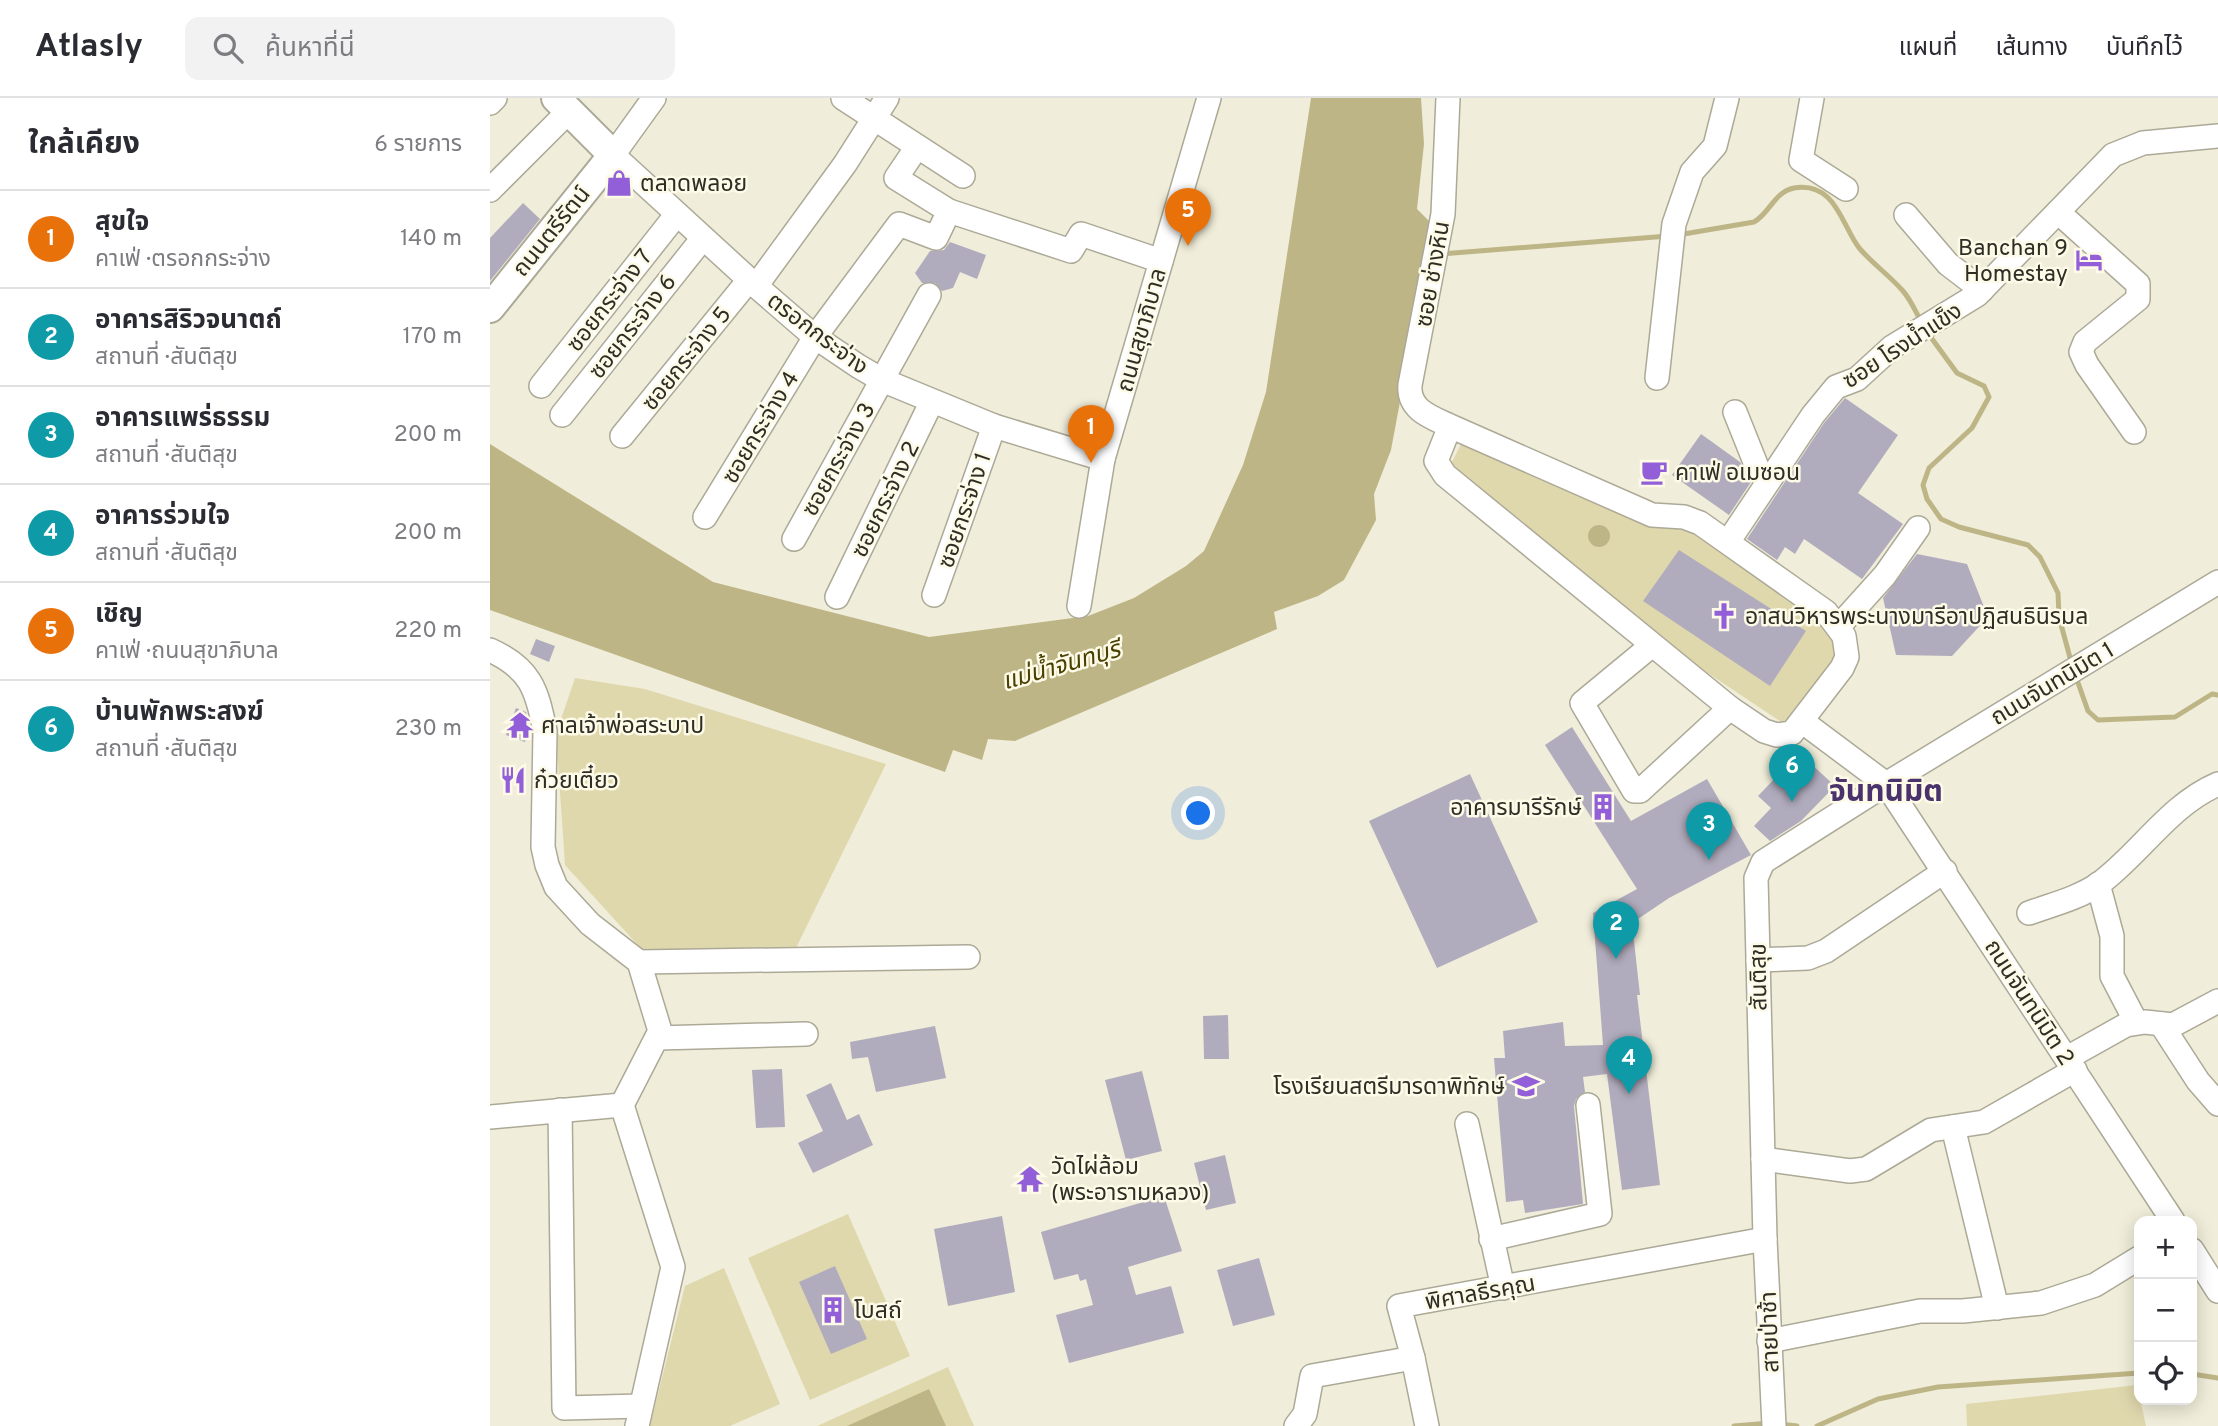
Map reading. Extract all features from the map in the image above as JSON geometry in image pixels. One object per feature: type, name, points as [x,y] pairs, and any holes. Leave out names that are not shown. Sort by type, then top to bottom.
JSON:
[{"type":"main road","points":[[563,104],[612,155]]},
{"type":"main road","name":"ถนนตรีรัตน์","points":[[490,308],[612,155]]},
{"type":"street","points":[[490,103],[495,98]]},
{"type":"street","points":[[612,155],[654,98]]},
{"type":"street","points":[[843,98],[963,176]]},
{"type":"street","name":"ซอยกระจ่าง 5","points":[[622,436],[753,283],[887,98]]},
{"type":"street","name":"ถนนสุขาภิบาล","points":[[1079,606],[1103,459],[1209,98]]},
{"type":"street","name":"ซอย ช่างหิน","points":[[1448,98],[1443,214],[1435,269],[1409,393],[1421,411],[1652,515],[1690,518],[1826,612],[1839,626]]},
{"type":"street","points":[[1657,379],[1672,234],[1692,172],[1715,146],[1727,98]]},
{"type":"street","points":[[1812,98],[1801,160],[1846,189]]},
{"type":"street","points":[[490,190],[563,104]]},
{"type":"street","name":"ซอย โรงน้ำแข็ง","points":[[1728,542],[1813,415],[1836,387],[1865,373],[1892,347],[1982,290],[2104,162],[2124,148],[2143,143],[2218,136]]},
{"type":"street","points":[[917,147],[896,178],[949,211],[1071,251],[1081,234],[1161,261]]},
{"type":"street","name":"ตรอกกระจ่าง","points":[[612,155],[815,337],[882,380],[994,426],[1103,459]]},
{"type":"street","name":"ซอยกระจ่าง 4","points":[[705,517],[815,337],[899,224],[936,238],[949,211]]},
{"type":"street","points":[[2058,212],[2138,284],[2137,299],[2085,342],[2081,352],[2087,365],[2134,432]]},
{"type":"street","name":"ซอยกระจ่าง 7","points":[[541,386],[677,214]]},
{"type":"street","points":[[1906,215],[1948,264],[1982,290]]},
{"type":"street","name":"ซอยกระจ่าง 6","points":[[562,415],[703,238]]},
{"type":"street","name":"ซอยกระจ่าง 3","points":[[794,539],[929,295]]},
{"type":"street","name":"ซอยกระจ่าง 2","points":[[838,597],[932,401]]},
{"type":"street","points":[[1735,412],[1756,467],[1768,482]]},
{"type":"street","name":"ซอยกระจ่าง 1","points":[[934,595],[994,426]]},
{"type":"street","points":[[1450,426],[1436,458],[1442,472],[1651,646],[1730,708],[1764,731],[1777,735],[1792,733],[1803,722],[1842,668],[1847,648],[1839,626],[1878,583],[1917,528]]},
{"type":"street","name":"ถนนจันทนิมิต 1","points":[[1886,783],[2218,582]]},
{"type":"street","points":[[1651,646],[1582,703],[1634,791],[1640,791],[1730,708]]},
{"type":"street","points":[[490,650],[517,663],[524,671],[542,713],[545,731],[543,847],[556,887],[590,924],[639,962],[660,1031],[622,1105],[673,1266],[639,1416],[564,1408],[561,1110]]},
{"type":"street","name":"ถนนจันทนิมิต 2","points":[[1803,722],[1886,783],[2170,1216]]},
{"type":"street","name":"สันติสุข","points":[[1765,1238],[1756,878],[1763,862],[1886,783]]},
{"type":"street","points":[[2029,914],[2098,884],[2174,813],[2202,791],[2218,784]]},
{"type":"street","points":[[1758,960],[1808,958],[1826,951],[1945,871]]},
{"type":"street","points":[[2098,884],[2112,936],[2112,976],[2136,1022]]},
{"type":"street","points":[[639,962],[968,957]]},
{"type":"street","points":[[1763,1159],[1858,1171],[1884,1160],[1931,1130],[1984,1122],[2136,1022],[2180,1023],[2218,1001]]},
{"type":"street","points":[[2161,1024],[2208,1076],[2218,1104]]},
{"type":"street","points":[[657,1038],[806,1034]]},
{"type":"street","points":[[490,1117],[622,1105]]},
{"type":"street","points":[[1491,1239],[1600,1214],[1588,1105]]},
{"type":"street","points":[[1467,1124],[1503,1288]]},
{"type":"street","points":[[1953,1127],[1997,1308]]},
{"type":"street","name":"พิศาลธีรคุณ","points":[[1427,1426],[1413,1358],[1395,1304],[1503,1288],[1765,1238]]},
{"type":"street","name":"สายป่าช้า","points":[[1765,1238],[1774,1426]]},
{"type":"street","points":[[2197,1258],[2218,1290]]},
{"type":"street","points":[[1769,1341],[1920,1311],[2041,1303],[2095,1285],[2134,1261]]},
{"type":"street","points":[[1296,1426],[1304,1414],[1312,1377],[1413,1358]]},
{"type":"shaded area","points":[[1464,438],[1687,524],[1826,620],[1839,650],[1787,726],[1624,617],[1448,470]]},
{"type":"shaded area","points":[[575,678],[645,689],[886,764],[796,948],[645,953],[565,865],[556,734]]},
{"type":"shaded area","points":[[848,1214],[910,1356],[810,1400],[748,1258]]},
{"type":"shaded area","points":[[724,1268],[780,1404],[730,1426],[650,1426],[685,1286]]},
{"type":"shaded area","points":[[948,1367],[974,1426],[817,1426]]},
{"type":"shaded area","points":[[2134,1385],[2134,1405],[2141,1405],[2146,1426],[1967,1426],[1966,1404]]},
{"type":"water","name":"แม่น้ำจันทบุรี","points":[[1311,98],[1421,98],[1424,144],[1417,209],[1433,225],[1391,450],[1374,494],[1376,520],[1344,580],[1318,596],[1274,612],[1277,629],[1015,741],[988,739],[982,760],[953,750],[945,772],[490,610],[490,444],[713,582],[929,637],[1088,616],[1134,598],[1186,566],[1204,551],[1243,465],[1266,392]]},
{"type":"water","points":[[1599,525],[1607,528],[1610,536],[1607,544],[1599,547],[1591,544],[1588,536],[1591,528]]},
{"type":"water","points":[[929,1389],[946,1426],[847,1426]]},
{"type":"building","points":[[523,203],[540,219],[490,281],[490,238]]},
{"type":"building","points":[[950,242],[986,255],[977,279],[960,272],[953,288],[942,291],[935,283],[922,283],[915,273],[930,251],[944,250]]},
{"type":"building","points":[[1845,398],[1898,435],[1858,493],[1903,524],[1862,579],[1804,539],[1795,554],[1785,547],[1777,560],[1747,539],[1824,423]]},
{"type":"building","points":[[1701,434],[1740,462],[1751,482],[1729,515],[1672,475]]},
{"type":"building","name":"อาสนวิหารพระนางมารีอาปฏิสนธินิรมล","points":[[1679,550],[1806,631],[1770,686],[1643,601]]},
{"type":"building","points":[[1917,554],[1967,564],[1988,617],[1952,656],[1896,655],[1883,598]]},
{"type":"building","points":[[536,639],[555,646],[549,662],[530,654]]},
{"type":"building","name":"ศาลเจ้าพ่อสระบาป","points":[[516,708],[526,712],[528,719],[530,729],[525,742],[506,735]]},
{"type":"building","points":[[1572,727],[1631,821],[1707,779],[1751,855],[1669,898],[1632,923],[1640,995],[1637,995],[1660,1185],[1622,1190],[1607,1074],[1583,1077],[1585,1092],[1576,1099],[1574,1106],[1583,1204],[1525,1213],[1523,1200],[1506,1202],[1494,1058],[1505,1058],[1503,1031],[1563,1022],[1565,1046],[1603,1045],[1593,913],[1637,889],[1545,745]]},
{"type":"building","points":[[1809,762],[1835,786],[1801,821],[1770,841],[1754,826],[1771,808],[1758,796],[1779,774],[1789,783]]},
{"type":"building","points":[[1470,774],[1538,922],[1437,968],[1369,821]]},
{"type":"building","points":[[1228,1015],[1229,1059],[1204,1059],[1203,1016]]},
{"type":"building","points":[[935,1026],[946,1078],[876,1092],[868,1057],[852,1059],[850,1042]]},
{"type":"building","points":[[782,1069],[785,1127],[756,1128],[752,1070]]},
{"type":"building","points":[[1142,1071],[1162,1151],[1126,1160],[1105,1080]]},
{"type":"building","points":[[831,1083],[847,1120],[859,1114],[873,1145],[813,1173],[798,1143],[823,1131],[806,1095]]},
{"type":"building","points":[[1225,1155],[1236,1203],[1206,1210],[1194,1163]]},
{"type":"building","points":[[1164,1196],[1182,1251],[1128,1267],[1136,1295],[1171,1286],[1184,1333],[1069,1363],[1056,1315],[1093,1305],[1086,1279],[1080,1281],[1078,1274],[1054,1280],[1041,1232]]},
{"type":"building","points":[[1002,1216],[1015,1292],[948,1306],[934,1229]]},
{"type":"building","points":[[1259,1258],[1275,1315],[1233,1326],[1217,1270]]},
{"type":"building","name":"โบสถ์","points":[[835,1266],[867,1339],[831,1354],[799,1282]]},
{"type":"waterway","points":[[1678,235],[1754,222],[1787,190],[1808,188],[1820,192],[1836,208],[1860,249],[1906,295],[1922,323]]},
{"type":"waterway","points":[[1441,254],[1668,236]]},
{"type":"waterway","points":[[1927,332],[1957,373],[1984,386],[1989,397],[1972,428],[1929,468],[1923,485],[1927,499],[1941,519],[1959,527],[2028,545],[2040,557],[2058,593],[2059,617],[2072,665]]},
{"type":"waterway","points":[[2076,677],[2088,711],[2098,720],[2175,717],[2212,694],[2218,695]]},
{"type":"waterway","points":[[1817,1426],[1878,1399],[1938,1387],[2134,1373]]},
{"type":"waterway","points":[[2197,1375],[2218,1378]]},
{"type":"waterway","points":[[1734,1426],[1770,1423]]},
{"type":"waterway","points":[[1780,1424],[1797,1426]]},
{"type":"place","name":"ตลาดพลอย","points":[[619,183]]},
{"type":"place","name":"เชิญ","points":[[1188,246]]},
{"type":"place","name":"Banchan 9 Homestay","points":[[2089,260]]},
{"type":"place","name":"สุขใจ","points":[[1091,463]]},
{"type":"place","name":"คาเฟ่ อเมซอน","points":[[1654,472]]},
{"type":"place","name":"อาสนวิหารพระนางมารีอาปฏิสนธินิรมล","points":[[1724,616]]},
{"type":"place","name":"ศาลเจ้าพ่อสระบาป","points":[[520,725]]},
{"type":"place","name":"ก๋วยเตี๋ยว","points":[[513,780]]},
{"type":"place","name":"บ้านพักพระสงฆ์","points":[[1792,802]]},
{"type":"place","name":"อาคารมารีรักษ์","points":[[1603,807]]},
{"type":"place","name":"อาคารแพร่ธรรม","points":[[1709,860]]},
{"type":"place","name":"อาคารสิริวจนาตถ์","points":[[1616,959]]},
{"type":"place","name":"โรงเรียนสตรีมารดาพิทักษ์","points":[[1526,1086]]},
{"type":"place","name":"อาคารร่วมใจ","points":[[1629,1094]]},
{"type":"place","name":"วัดไผ่ล้อม (พระอารามหลวง)","points":[[1030,1179]]},
{"type":"place","name":"โบสถ์","points":[[833,1310]]},
{"type":"district","name":"จันทนิมิต","points":[[1886,791]]}]
